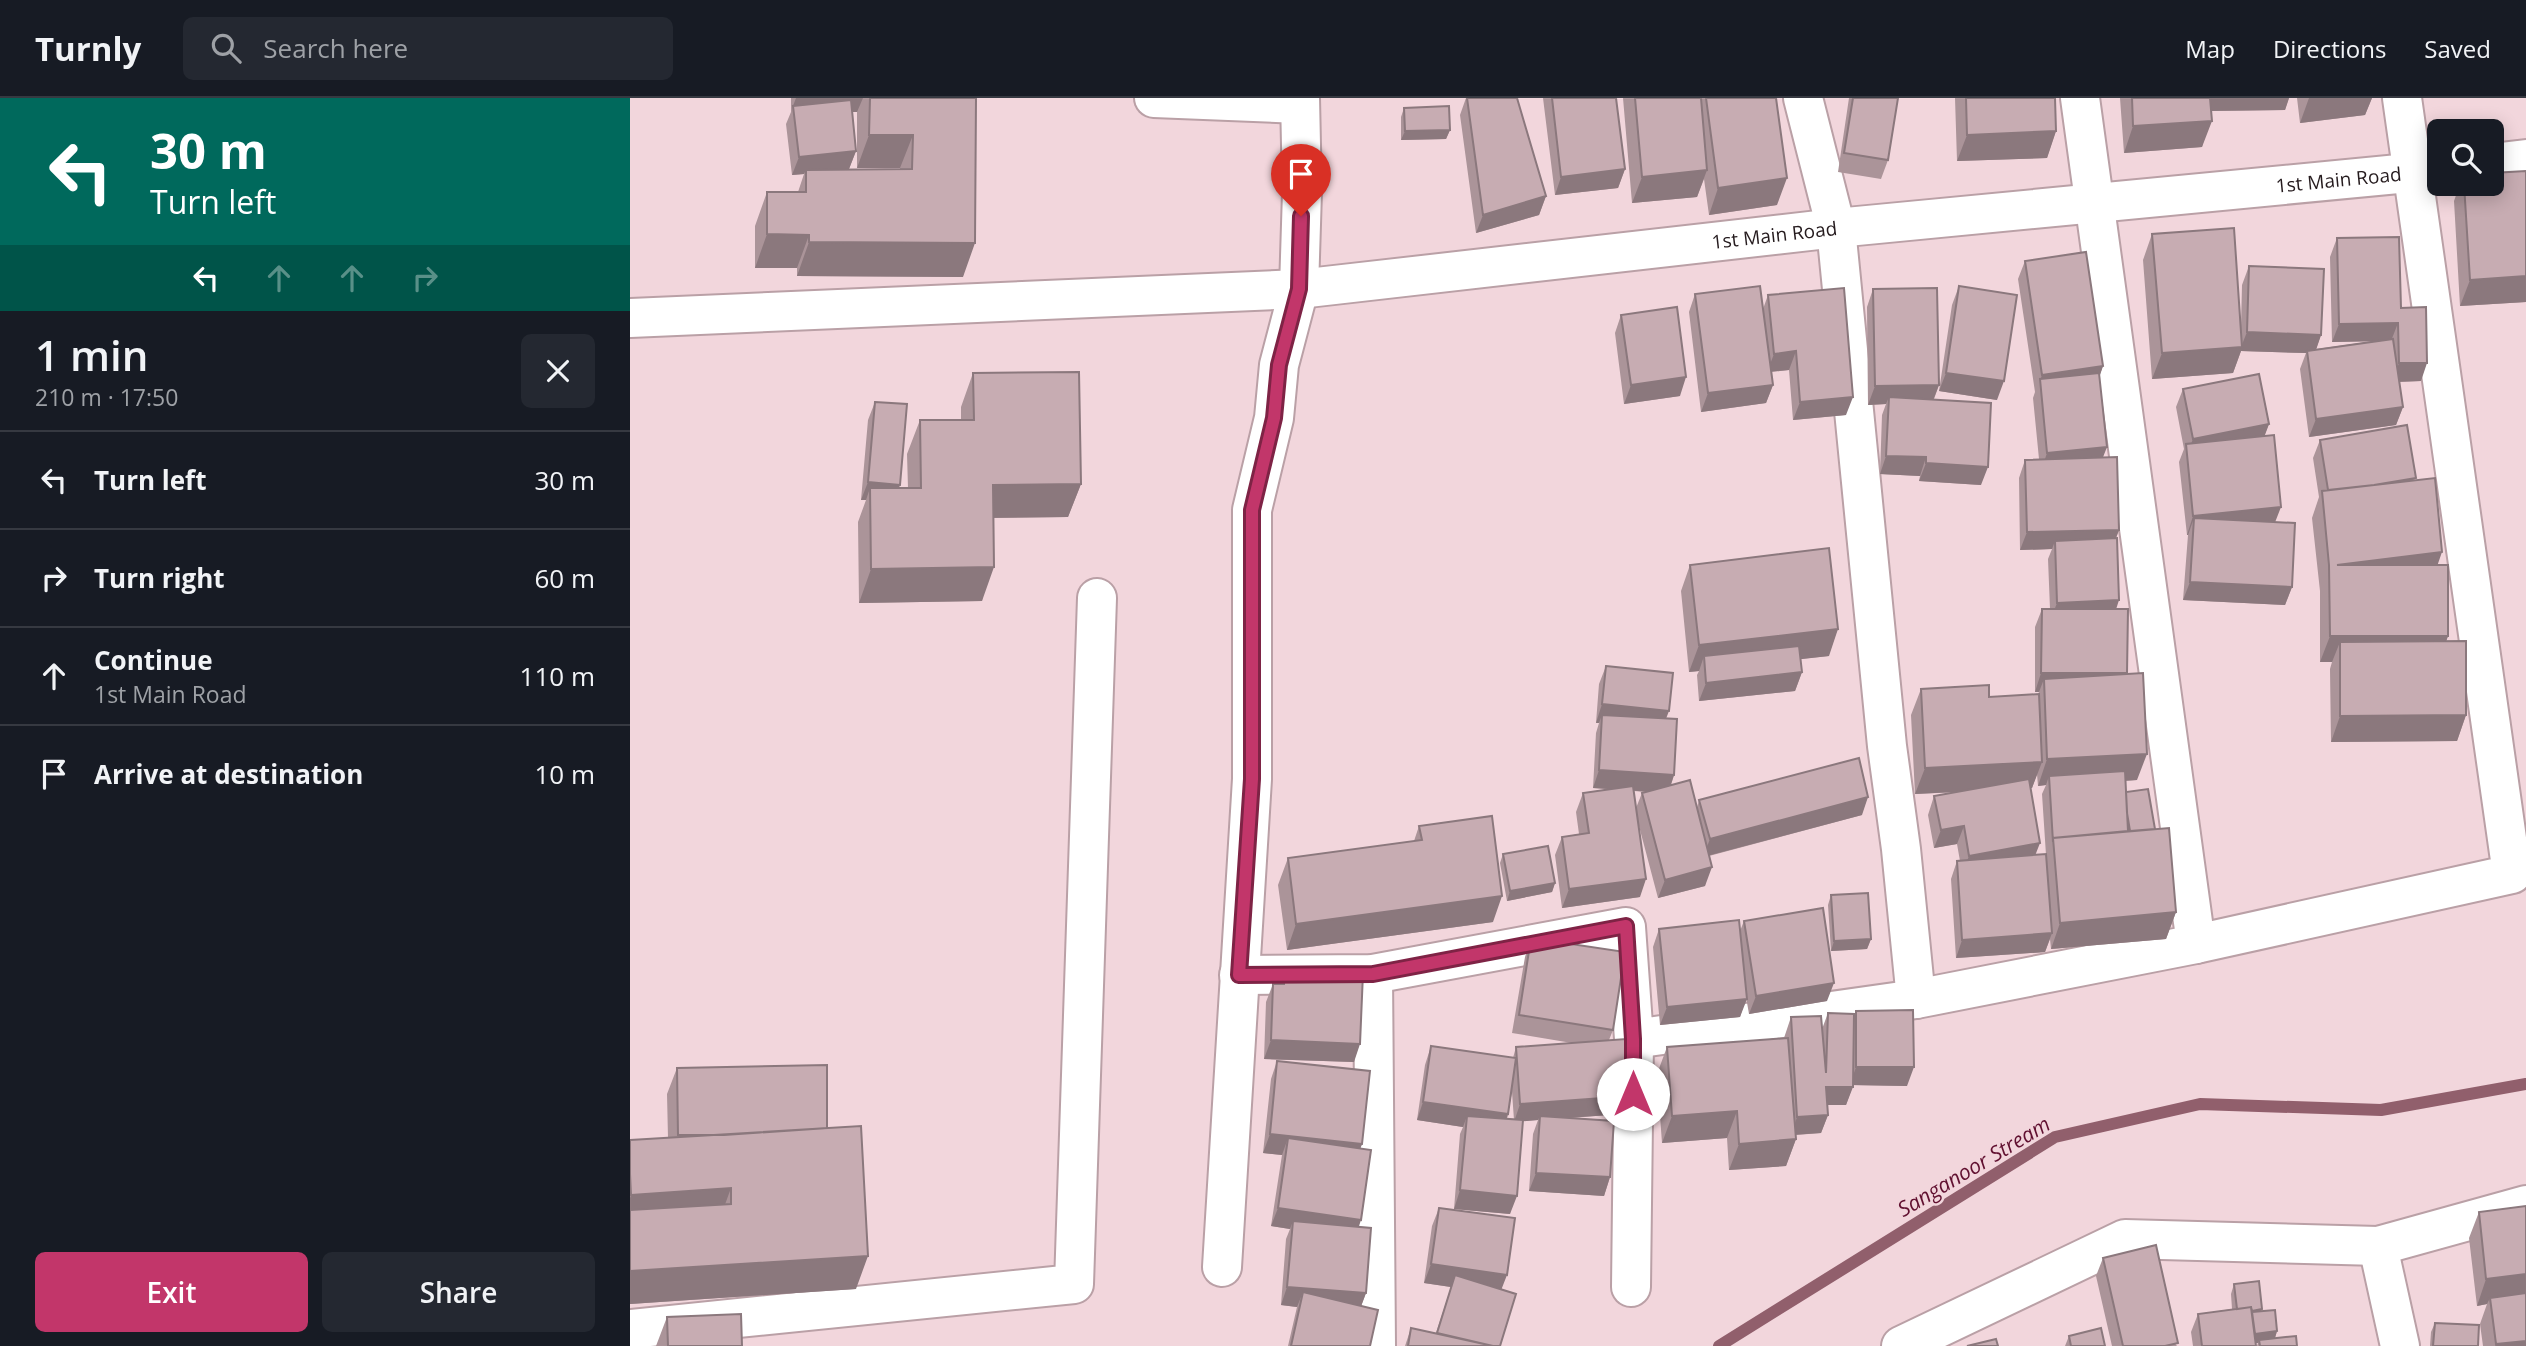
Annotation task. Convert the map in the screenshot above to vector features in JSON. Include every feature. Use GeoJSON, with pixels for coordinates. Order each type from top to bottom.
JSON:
{"type":"FeatureCollection","features":[{"type":"Feature","properties":{"kind":"street"},"geometry":{"type":"LineString","coordinates":[[1154,98],[1300,101],[1302,192],[1299,289],[1279,365],[1274,418],[1252,510],[1252,779],[1222,1267]]}},
{"type":"Feature","properties":{"kind":"street"},"geometry":{"type":"LineString","coordinates":[[1803,98],[1836,228],[1887,746],[1901,849],[1916,999]]}},
{"type":"Feature","properties":{"kind":"street"},"geometry":{"type":"LineString","coordinates":[[2080,98],[2196,944]]}},
{"type":"Feature","properties":{"kind":"street"},"geometry":{"type":"LineString","coordinates":[[1633,1039],[1916,999],[2196,944],[2519,872],[2426,172],[2402,98]]}},
{"type":"Feature","properties":{"kind":"street"},"geometry":{"type":"LineString","coordinates":[[2504,162],[2526,159]]}},
{"type":"Feature","properties":{"kind":"street","name":"1st Main Road"},"geometry":{"type":"LineString","coordinates":[[630,318],[1299,289],[1836,228],[2426,172]]}},
{"type":"Feature","properties":{"kind":"street"},"geometry":{"type":"LineString","coordinates":[[630,1329],[1074,1284],[1097,598]]}},
{"type":"Feature","properties":{"kind":"street"},"geometry":{"type":"LineString","coordinates":[[1239,975],[1373,974],[1626,926],[1633,1039],[1632,1287]]}},
{"type":"Feature","properties":{"kind":"street"},"geometry":{"type":"LineString","coordinates":[[1373,974],[1376,1346]]}},
{"type":"Feature","properties":{"kind":"street"},"geometry":{"type":"LineString","coordinates":[[1901,1346],[2125,1239],[2378,1246],[2526,1205]]}},
{"type":"Feature","properties":{"kind":"street"},"geometry":{"type":"LineString","coordinates":[[2378,1246],[2400,1346]]}},
{"type":"Feature","properties":{"kind":"building"},"geometry":{"type":"Polygon","coordinates":[[[870,98],[976,98],[975,243],[809,242],[809,235],[767,234],[767,192],[806,192],[806,170],[912,169],[913,135],[869,135],[870,98]]]}},
{"type":"Feature","properties":{"kind":"building"},"geometry":{"type":"Polygon","coordinates":[[[1467,98],[1517,98],[1546,196],[1483,215],[1467,98]]]}},
{"type":"Feature","properties":{"kind":"building"},"geometry":{"type":"Polygon","coordinates":[[[1552,98],[1616,98],[1625,169],[1561,177],[1552,98]]]}},
{"type":"Feature","properties":{"kind":"building"},"geometry":{"type":"Polygon","coordinates":[[[1635,98],[1701,98],[1707,170],[1642,177],[1635,98]]]}},
{"type":"Feature","properties":{"kind":"building"},"geometry":{"type":"Polygon","coordinates":[[[1706,98],[1776,98],[1787,178],[1718,188],[1706,98]]]}},
{"type":"Feature","properties":{"kind":"building"},"geometry":{"type":"Polygon","coordinates":[[[1853,98],[1898,98],[1888,160],[1844,153],[1853,98]]]}},
{"type":"Feature","properties":{"kind":"building"},"geometry":{"type":"Polygon","coordinates":[[[1966,98],[2055,98],[2056,131],[1967,135],[1966,98]]]}},
{"type":"Feature","properties":{"kind":"building"},"geometry":{"type":"Polygon","coordinates":[[[2132,98],[2210,98],[2212,121],[2133,126],[2132,98]]]}},
{"type":"Feature","properties":{"kind":"building"},"geometry":{"type":"Polygon","coordinates":[[[851,100],[856,151],[799,157],[793,106],[851,100]]]}},
{"type":"Feature","properties":{"kind":"building"},"geometry":{"type":"Polygon","coordinates":[[[1449,106],[1450,130],[1405,131],[1404,108],[1449,106]]]}},
{"type":"Feature","properties":{"kind":"building"},"geometry":{"type":"Polygon","coordinates":[[[2526,171],[2526,276],[2470,280],[2465,196],[2504,196],[2504,172],[2526,171]]]}},
{"type":"Feature","properties":{"kind":"building"},"geometry":{"type":"Polygon","coordinates":[[[2234,228],[2242,347],[2162,353],[2152,234],[2234,228]]]}},
{"type":"Feature","properties":{"kind":"building"},"geometry":{"type":"Polygon","coordinates":[[[2399,237],[2401,308],[2426,307],[2427,363],[2399,363],[2398,323],[2339,324],[2337,238],[2399,237]]]}},
{"type":"Feature","properties":{"kind":"building"},"geometry":{"type":"Polygon","coordinates":[[[2086,252],[2103,366],[2042,375],[2025,261],[2086,252]]]}},
{"type":"Feature","properties":{"kind":"building"},"geometry":{"type":"Polygon","coordinates":[[[2249,266],[2324,269],[2321,335],[2247,332],[2249,266]]]}},
{"type":"Feature","properties":{"kind":"building"},"geometry":{"type":"Polygon","coordinates":[[[1760,286],[1773,385],[1708,393],[1695,294],[1760,286]]]}},
{"type":"Feature","properties":{"kind":"building"},"geometry":{"type":"Polygon","coordinates":[[[1959,286],[2017,295],[2004,381],[1946,373],[1959,286]]]}},
{"type":"Feature","properties":{"kind":"building"},"geometry":{"type":"Polygon","coordinates":[[[1844,288],[1853,397],[1800,402],[1796,351],[1774,354],[1768,295],[1844,288]]]}},
{"type":"Feature","properties":{"kind":"building"},"geometry":{"type":"Polygon","coordinates":[[[1937,288],[1939,385],[1875,386],[1873,289],[1937,288]]]}},
{"type":"Feature","properties":{"kind":"building"},"geometry":{"type":"Polygon","coordinates":[[[1677,307],[1686,377],[1631,385],[1621,315],[1677,307]]]}},
{"type":"Feature","properties":{"kind":"building"},"geometry":{"type":"Polygon","coordinates":[[[2393,339],[2403,407],[2316,419],[2307,351],[2393,339]]]}},
{"type":"Feature","properties":{"kind":"building"},"geometry":{"type":"Polygon","coordinates":[[[1079,372],[1081,484],[993,485],[994,567],[871,569],[870,488],[921,488],[920,420],[974,420],[973,373],[1079,372]]]}},
{"type":"Feature","properties":{"kind":"building"},"geometry":{"type":"Polygon","coordinates":[[[2099,373],[2107,447],[2047,453],[2040,379],[2099,373]]]}},
{"type":"Feature","properties":{"kind":"building"},"geometry":{"type":"Polygon","coordinates":[[[2259,374],[2269,424],[2193,439],[2183,389],[2259,374]]]}},
{"type":"Feature","properties":{"kind":"building"},"geometry":{"type":"Polygon","coordinates":[[[1889,397],[1991,403],[1988,467],[1926,463],[1926,457],[1886,456],[1889,397]]]}},
{"type":"Feature","properties":{"kind":"building"},"geometry":{"type":"Polygon","coordinates":[[[875,402],[907,404],[900,485],[868,482],[875,402]]]}},
{"type":"Feature","properties":{"kind":"building"},"geometry":{"type":"Polygon","coordinates":[[[2407,425],[2416,478],[2328,490],[2320,440],[2407,425]]]}},
{"type":"Feature","properties":{"kind":"building"},"geometry":{"type":"Polygon","coordinates":[[[2274,435],[2281,507],[2193,516],[2186,444],[2274,435]]]}},
{"type":"Feature","properties":{"kind":"building"},"geometry":{"type":"Polygon","coordinates":[[[2117,457],[2119,530],[2027,532],[2025,460],[2117,457]]]}},
{"type":"Feature","properties":{"kind":"building"},"geometry":{"type":"Polygon","coordinates":[[[2435,478],[2442,552],[2337,565],[2448,565],[2448,636],[2330,636],[2329,565],[2322,491],[2435,478]]]}},
{"type":"Feature","properties":{"kind":"building"},"geometry":{"type":"Polygon","coordinates":[[[2194,518],[2295,523],[2292,587],[2190,582],[2194,518]]]}},
{"type":"Feature","properties":{"kind":"building"},"geometry":{"type":"Polygon","coordinates":[[[2117,538],[2119,600],[2057,603],[2055,541],[2117,538]]]}},
{"type":"Feature","properties":{"kind":"building"},"geometry":{"type":"Polygon","coordinates":[[[1829,548],[1838,629],[1699,645],[1690,565],[1829,548]]]}},
{"type":"Feature","properties":{"kind":"building"},"geometry":{"type":"Polygon","coordinates":[[[2042,609],[2128,609],[2127,673],[2041,673],[2042,609]]]}},
{"type":"Feature","properties":{"kind":"building"},"geometry":{"type":"Polygon","coordinates":[[[2466,641],[2466,715],[2340,716],[2340,642],[2466,641]]]}},
{"type":"Feature","properties":{"kind":"building"},"geometry":{"type":"Polygon","coordinates":[[[1799,646],[1802,672],[1706,683],[1704,656],[1799,646]]]}},
{"type":"Feature","properties":{"kind":"building"},"geometry":{"type":"Polygon","coordinates":[[[1606,666],[1673,673],[1669,711],[1602,704],[1606,666]]]}},
{"type":"Feature","properties":{"kind":"building"},"geometry":{"type":"Polygon","coordinates":[[[2143,673],[2147,754],[2047,759],[2044,679],[2143,673]]]}},
{"type":"Feature","properties":{"kind":"building"},"geometry":{"type":"Polygon","coordinates":[[[1989,685],[1989,697],[2039,694],[2042,762],[1925,768],[1921,689],[1989,685]]]}},
{"type":"Feature","properties":{"kind":"building"},"geometry":{"type":"Polygon","coordinates":[[[1602,715],[1677,719],[1674,775],[1599,770],[1602,715]]]}},
{"type":"Feature","properties":{"kind":"building"},"geometry":{"type":"Polygon","coordinates":[[[1859,758],[1868,797],[1710,839],[1699,800],[1859,758]]]}},
{"type":"Feature","properties":{"kind":"building"},"geometry":{"type":"Polygon","coordinates":[[[2125,771],[2128,831],[2053,838],[2053,842],[2049,776],[2125,771]]]}},
{"type":"Feature","properties":{"kind":"building"},"geometry":{"type":"Polygon","coordinates":[[[2029,779],[2040,843],[1969,856],[1964,826],[1941,830],[1934,796],[2029,779]]]}},
{"type":"Feature","properties":{"kind":"building"},"geometry":{"type":"Polygon","coordinates":[[[1690,780],[1712,867],[1665,880],[1642,793],[1690,780]]]}},
{"type":"Feature","properties":{"kind":"building"},"geometry":{"type":"Polygon","coordinates":[[[1633,786],[1646,879],[1569,889],[1562,837],[1589,833],[1583,793],[1633,786]]]}},
{"type":"Feature","properties":{"kind":"building"},"geometry":{"type":"Polygon","coordinates":[[[2148,789],[2155,829],[2130,831],[2126,792],[2148,789]]]}},
{"type":"Feature","properties":{"kind":"building"},"geometry":{"type":"Polygon","coordinates":[[[1492,816],[1502,896],[1296,924],[1288,858],[1422,840],[1419,826],[1492,816]]]}},
{"type":"Feature","properties":{"kind":"building"},"geometry":{"type":"Polygon","coordinates":[[[2169,828],[2176,912],[2060,923],[2053,838],[2169,828]]]}},
{"type":"Feature","properties":{"kind":"building"},"geometry":{"type":"Polygon","coordinates":[[[1548,846],[1555,883],[1510,891],[1503,854],[1548,846]]]}},
{"type":"Feature","properties":{"kind":"building"},"geometry":{"type":"Polygon","coordinates":[[[2046,854],[2052,933],[1962,940],[1957,861],[2046,854]]]}},
{"type":"Feature","properties":{"kind":"building"},"geometry":{"type":"Polygon","coordinates":[[[1868,893],[1871,939],[1834,941],[1831,895],[1868,893]]]}},
{"type":"Feature","properties":{"kind":"building"},"geometry":{"type":"Polygon","coordinates":[[[1823,908],[1834,983],[1756,996],[1744,921],[1823,908]]]}},
{"type":"Feature","properties":{"kind":"building"},"geometry":{"type":"Polygon","coordinates":[[[1739,920],[1747,999],[1667,1007],[1659,929],[1739,920]]]}},
{"type":"Feature","properties":{"kind":"building"},"geometry":{"type":"Polygon","coordinates":[[[1531,938],[1625,952],[1613,1030],[1519,1015],[1531,938]]]}},
{"type":"Feature","properties":{"kind":"building"},"geometry":{"type":"Polygon","coordinates":[[[1284,970],[1363,973],[1360,1044],[1271,1040],[1273,984],[1284,984],[1284,970]]]}},
{"type":"Feature","properties":{"kind":"building"},"geometry":{"type":"Polygon","coordinates":[[[1913,1010],[1914,1067],[1856,1067],[1856,1011],[1913,1010]]]}},
{"type":"Feature","properties":{"kind":"building"},"geometry":{"type":"Polygon","coordinates":[[[1828,1013],[1854,1014],[1853,1087],[1826,1087],[1828,1115],[1797,1117],[1791,1017],[1821,1016],[1826,1073],[1828,1013]]]}},
{"type":"Feature","properties":{"kind":"building"},"geometry":{"type":"Polygon","coordinates":[[[1788,1038],[1796,1139],[1739,1144],[1737,1111],[1672,1116],[1667,1047],[1788,1038]]]}},
{"type":"Feature","properties":{"kind":"building"},"geometry":{"type":"Polygon","coordinates":[[[1626,1039],[1630,1096],[1520,1104],[1516,1047],[1626,1039]]]}},
{"type":"Feature","properties":{"kind":"building"},"geometry":{"type":"Polygon","coordinates":[[[1431,1046],[1516,1058],[1508,1114],[1423,1102],[1431,1046]]]}},
{"type":"Feature","properties":{"kind":"building"},"geometry":{"type":"Polygon","coordinates":[[[1277,1061],[1370,1071],[1362,1144],[1270,1134],[1277,1061]]]}},
{"type":"Feature","properties":{"kind":"building"},"geometry":{"type":"Polygon","coordinates":[[[827,1065],[827,1128],[724,1135],[678,1135],[677,1068],[827,1065]]]}},
{"type":"Feature","properties":{"kind":"building"},"geometry":{"type":"Polygon","coordinates":[[[1467,1116],[1523,1120],[1517,1196],[1460,1190],[1467,1116]]]}},
{"type":"Feature","properties":{"kind":"building"},"geometry":{"type":"Polygon","coordinates":[[[1540,1116],[1614,1121],[1610,1177],[1536,1173],[1540,1116]]]}},
{"type":"Feature","properties":{"kind":"building"},"geometry":{"type":"Polygon","coordinates":[[[861,1126],[868,1256],[630,1271],[630,1210],[731,1204],[731,1188],[631,1195],[630,1140],[861,1126]]]}},
{"type":"Feature","properties":{"kind":"building"},"geometry":{"type":"Polygon","coordinates":[[[1288,1138],[1371,1150],[1361,1220],[1278,1208],[1288,1138]]]}},
{"type":"Feature","properties":{"kind":"building"},"geometry":{"type":"Polygon","coordinates":[[[2526,1206],[2526,1274],[2486,1279],[2479,1212],[2526,1206]]]}},
{"type":"Feature","properties":{"kind":"building"},"geometry":{"type":"Polygon","coordinates":[[[1439,1208],[1515,1218],[1507,1275],[1431,1264],[1439,1208]]]}},
{"type":"Feature","properties":{"kind":"building"},"geometry":{"type":"Polygon","coordinates":[[[1293,1221],[1371,1228],[1366,1293],[1287,1287],[1293,1221]]]}},
{"type":"Feature","properties":{"kind":"building"},"geometry":{"type":"Polygon","coordinates":[[[2156,1245],[2178,1343],[2165,1346],[2123,1346],[2103,1258],[2156,1245]]]}},
{"type":"Feature","properties":{"kind":"building"},"geometry":{"type":"Polygon","coordinates":[[[1455,1275],[1516,1294],[1500,1346],[1437,1333],[1455,1275]]]}},
{"type":"Feature","properties":{"kind":"building"},"geometry":{"type":"Polygon","coordinates":[[[2259,1281],[2262,1309],[2237,1309],[2234,1284],[2259,1281]]]}},
{"type":"Feature","properties":{"kind":"building"},"geometry":{"type":"Polygon","coordinates":[[[1303,1292],[1378,1310],[1370,1346],[1291,1346],[1303,1292]]]}},
{"type":"Feature","properties":{"kind":"building"},"geometry":{"type":"Polygon","coordinates":[[[2526,1293],[2526,1341],[2496,1344],[2490,1298],[2526,1293]]]}},
{"type":"Feature","properties":{"kind":"building"},"geometry":{"type":"Polygon","coordinates":[[[2251,1307],[2256,1346],[2202,1346],[2198,1314],[2251,1307]]]}},
{"type":"Feature","properties":{"kind":"building"},"geometry":{"type":"Polygon","coordinates":[[[2275,1310],[2277,1331],[2255,1334],[2252,1312],[2275,1310]]]}},
{"type":"Feature","properties":{"kind":"building"},"geometry":{"type":"Polygon","coordinates":[[[741,1314],[742,1346],[668,1346],[667,1317],[741,1314]]]}},
{"type":"Feature","properties":{"kind":"building"},"geometry":{"type":"Polygon","coordinates":[[[2435,1323],[2479,1325],[2478,1346],[2433,1346],[2435,1323]]]}},
{"type":"Feature","properties":{"kind":"building"},"geometry":{"type":"Polygon","coordinates":[[[1411,1328],[1493,1346],[1408,1346],[1411,1328]]]}},
{"type":"Feature","properties":{"kind":"building"},"geometry":{"type":"Polygon","coordinates":[[[2101,1328],[2105,1346],[2071,1346],[2069,1336],[2101,1328]]]}},
{"type":"Feature","properties":{"kind":"building"},"geometry":{"type":"Polygon","coordinates":[[[2296,1336],[2297,1346],[2260,1346],[2259,1340],[2296,1336]]]}},
{"type":"Feature","properties":{"kind":"building"},"geometry":{"type":"Polygon","coordinates":[[[1996,1339],[1998,1346],[1967,1346],[1996,1339]]]}},
{"type":"Feature","properties":{"kind":"waterway","name":"Sanganoor Stream"},"geometry":{"type":"LineString","coordinates":[[1719,1346],[2055,1137],[2200,1104],[2381,1110],[2526,1084]]}},
{"type":"Feature","properties":{"kind":"route"},"geometry":{"type":"LineString","coordinates":[[1301,216],[1299,289],[1279,365],[1274,418],[1252,510],[1252,779],[1239,975],[1373,974],[1626,926],[1633,1039],[1633,1094]]}}]}
